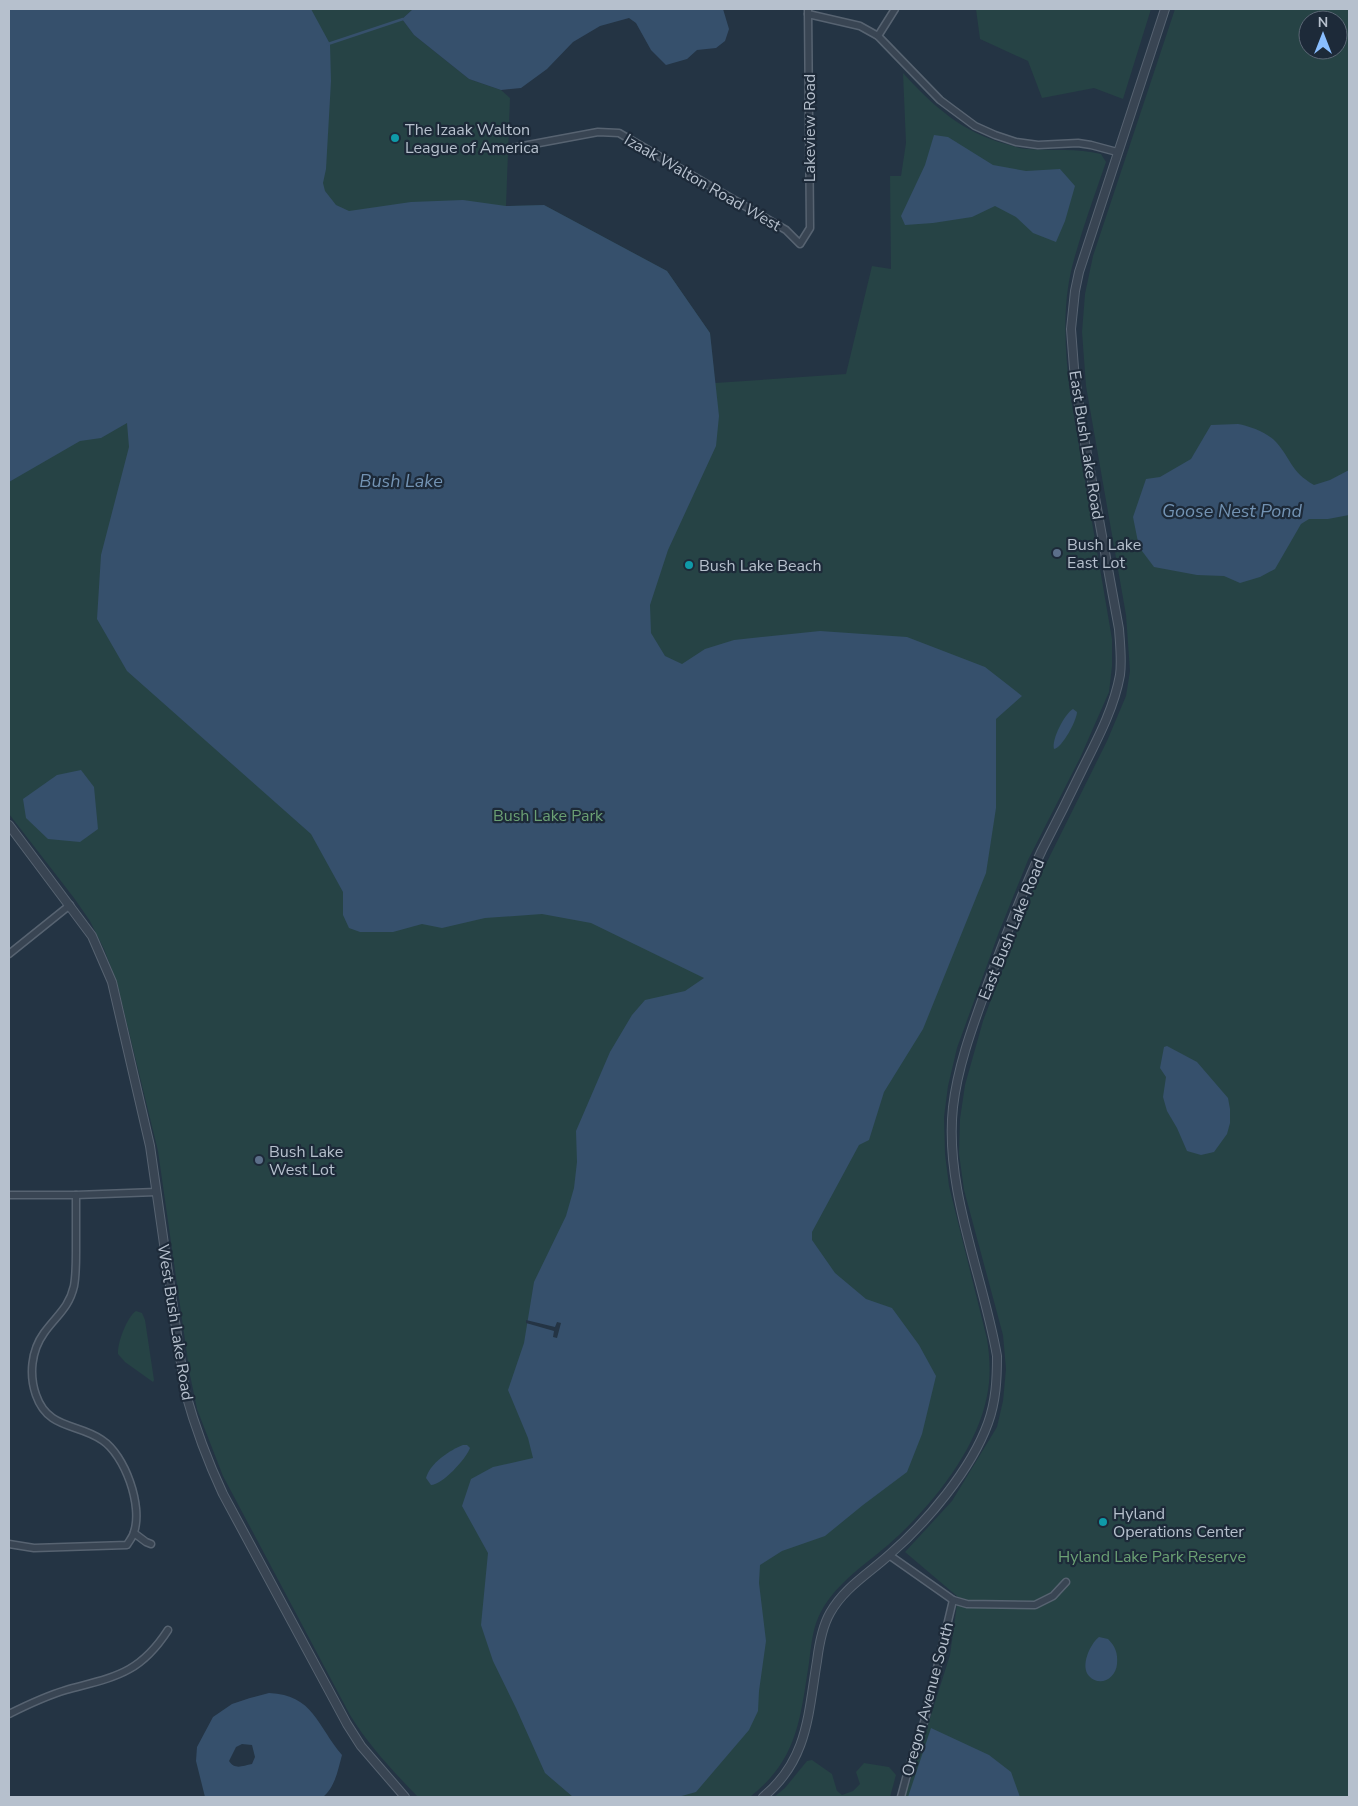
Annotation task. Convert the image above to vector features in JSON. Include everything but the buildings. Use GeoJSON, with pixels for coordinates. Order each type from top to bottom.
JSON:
{"type":"FeatureCollection","features":[{"type":"Feature","properties":{"kind":"street"},"geometry":{"type":"LineString","coordinates":[[878,36],[895,9]]}},
{"type":"Feature","properties":{"kind":"street","name":"East Bush Lake Road"},"geometry":{"type":"LineString","coordinates":[[763,1797],[783,1778],[794,1762],[800,1746],[805,1730],[819,1650],[829,1614],[846,1591],[889,1555],[920,1525],[958,1477],[980,1442],[994,1400],[998,1356],[958,1194],[953,1163],[951,1133],[957,1081],[978,1011],[1008,928],[1027,882],[1102,731],[1113,703],[1120,674],[1119,629],[1081,420],[1071,329],[1079,272],[1165,9]]}},
{"type":"Feature","properties":{"kind":"street"},"geometry":{"type":"LineString","coordinates":[[808,11],[860,26],[878,36],[940,100],[975,126],[995,135],[1020,142],[1038,145],[1078,143],[1117,152]]}},
{"type":"Feature","properties":{"kind":"street","name":"Lakeview Road"},"geometry":{"type":"LineString","coordinates":[[800,244],[810,228],[808,11]]}},
{"type":"Feature","properties":{"kind":"street","name":"Izaak Walton Road West"},"geometry":{"type":"LineString","coordinates":[[512,148],[598,132],[619,133],[786,230],[800,244]]}},
{"type":"Feature","properties":{"kind":"street","name":"West Bush Lake Road"},"geometry":{"type":"LineString","coordinates":[[9,825],[92,936],[112,982],[147,1130],[185,1391],[207,1461],[222,1494],[347,1724],[361,1746],[405,1797]]}},
{"type":"Feature","properties":{"kind":"street"},"geometry":{"type":"LineString","coordinates":[[9,954],[70,905]]}},
{"type":"Feature","properties":{"kind":"street"},"geometry":{"type":"LineString","coordinates":[[9,1195],[156,1192]]}},
{"type":"Feature","properties":{"kind":"street"},"geometry":{"type":"LineString","coordinates":[[9,1544],[34,1548],[127,1545],[134,1532],[136,1513],[134,1495],[113,1449],[103,1440],[90,1433],[66,1426],[48,1413],[40,1404],[32,1378],[32,1363],[36,1348],[43,1334],[63,1312],[74,1286],[76,1195]]}},
{"type":"Feature","properties":{"kind":"street"},"geometry":{"type":"LineString","coordinates":[[134,1532],[151,1544]]}},
{"type":"Feature","properties":{"kind":"street"},"geometry":{"type":"LineString","coordinates":[[889,1555],[953,1600],[968,1604],[1035,1605],[1052,1596],[1066,1582]]}},
{"type":"Feature","properties":{"kind":"street","name":"Oregon Avenue South"},"geometry":{"type":"LineString","coordinates":[[901,1797],[909,1767],[926,1719],[953,1600]]}},
{"type":"Feature","properties":{"kind":"street"},"geometry":{"type":"LineString","coordinates":[[9,1714],[64,1690],[106,1680],[125,1672],[156,1649],[168,1630]]}},
{"type":"Feature","properties":{"kind":"green space","name":"Bush Lake Park"},"geometry":{"type":"Polygon","coordinates":[[[9,9],[413,9],[402,19],[414,35],[469,79],[501,90],[510,98],[506,206],[544,205],[667,271],[710,333],[715,383],[846,374],[872,266],[891,269],[890,176],[901,176],[906,143],[903,73],[937,107],[976,133],[1023,148],[1074,150],[1101,154],[1106,162],[1072,267],[1067,298],[1065,330],[1070,393],[1112,639],[1112,666],[1109,692],[1080,758],[1028,860],[999,932],[957,1048],[948,1086],[944,1117],[945,1154],[949,1186],[987,1339],[990,1368],[987,1396],[973,1438],[949,1478],[920,1514],[888,1545],[839,1587],[824,1607],[813,1634],[803,1702],[794,1737],[778,1768],[766,1783],[750,1797],[418,1797],[373,1748],[350,1715],[223,1476],[197,1409],[190,1375],[158,1151],[117,983],[104,949],[90,921],[9,814],[9,9]]]}},
{"type":"Feature","properties":{"kind":"green space"},"geometry":{"type":"Polygon","coordinates":[[[976,9],[1151,9],[1123,99],[1094,88],[1042,98],[1028,61],[980,39],[976,9]]]}},
{"type":"Feature","properties":{"kind":"green space","name":"Hyland Lake Park Reserve"},"geometry":{"type":"Polygon","coordinates":[[[1175,9],[1349,9],[1349,1797],[905,1797],[950,1655],[958,1597],[905,1552],[952,1501],[997,1427],[1003,1401],[1006,1369],[1003,1335],[964,1190],[959,1154],[960,1119],[965,1085],[983,1021],[1032,892],[1107,741],[1126,696],[1130,671],[1126,615],[1086,386],[1082,332],[1085,294],[1093,256],[1175,9]]]}},
{"type":"Feature","properties":{"kind":"green space"},"geometry":{"type":"Polygon","coordinates":[[[136,1311],[142,1313],[145,1320],[153,1382],[125,1362],[118,1354],[123,1331],[129,1319],[136,1311]]]}},
{"type":"Feature","properties":{"kind":"green space"},"geometry":{"type":"Polygon","coordinates":[[[812,1760],[832,1774],[837,1791],[842,1795],[853,1791],[860,1784],[856,1772],[864,1763],[889,1767],[896,1775],[890,1797],[774,1797],[785,1788],[807,1761],[812,1760]]]}},
{"type":"Feature","properties":{"kind":"water","name":"Bush Lake"},"geometry":{"type":"Polygon","coordinates":[[[9,9],[311,9],[330,44],[331,81],[326,169],[323,183],[325,191],[336,205],[349,211],[411,202],[463,200],[506,206],[544,205],[667,271],[710,333],[719,416],[716,446],[668,550],[650,605],[651,633],[665,656],[682,664],[705,649],[734,640],[820,631],[907,637],[985,667],[1022,696],[996,719],[996,808],[986,873],[923,1029],[884,1092],[869,1140],[859,1145],[812,1232],[812,1240],[835,1273],[866,1299],[892,1308],[919,1345],[936,1376],[922,1434],[907,1472],[825,1536],[782,1551],[760,1565],[759,1583],[766,1641],[758,1711],[749,1730],[696,1792],[678,1797],[573,1797],[545,1773],[493,1661],[481,1625],[488,1553],[462,1506],[471,1479],[493,1467],[533,1458],[528,1438],[508,1390],[524,1343],[534,1282],[566,1216],[574,1188],[577,1162],[576,1131],[610,1052],[632,1015],[645,1000],[685,991],[704,978],[591,923],[542,914],[485,918],[442,928],[422,924],[393,932],[360,932],[349,928],[343,915],[343,892],[311,834],[127,671],[97,619],[101,555],[129,447],[127,423],[101,438],[80,441],[9,482],[9,9]]]}},
{"type":"Feature","properties":{"kind":"water"},"geometry":{"type":"Polygon","coordinates":[[[413,9],[723,9],[729,29],[725,41],[716,48],[697,50],[687,59],[666,65],[651,50],[636,23],[629,18],[600,26],[573,42],[547,69],[521,88],[501,90],[469,79],[414,35],[402,19],[413,9]]]}},
{"type":"Feature","properties":{"kind":"water"},"geometry":{"type":"Polygon","coordinates":[[[934,135],[948,137],[993,165],[1026,171],[1060,169],[1075,186],[1065,221],[1056,242],[1033,233],[1016,217],[995,206],[972,217],[905,225],[901,216],[925,165],[934,135]]]}},
{"type":"Feature","properties":{"kind":"water","name":"Goose Nest Pond"},"geometry":{"type":"Polygon","coordinates":[[[1238,424],[1258,430],[1273,439],[1300,475],[1314,485],[1330,480],[1349,470],[1349,515],[1328,519],[1309,519],[1301,524],[1275,569],[1260,577],[1240,583],[1224,576],[1197,575],[1154,567],[1139,547],[1133,517],[1146,479],[1160,477],[1191,459],[1211,425],[1238,424]]]}},
{"type":"Feature","properties":{"kind":"water"},"geometry":{"type":"Polygon","coordinates":[[[1073,709],[1077,712],[1072,727],[1061,744],[1054,749],[1059,727],[1073,709]]]}},
{"type":"Feature","properties":{"kind":"water"},"geometry":{"type":"Polygon","coordinates":[[[81,770],[94,787],[98,829],[80,842],[48,839],[26,818],[23,799],[57,775],[81,770]]]}},
{"type":"Feature","properties":{"kind":"water"},"geometry":{"type":"Polygon","coordinates":[[[1167,1046],[1197,1062],[1228,1098],[1230,1123],[1227,1134],[1214,1152],[1201,1155],[1187,1151],[1167,1111],[1163,1097],[1166,1077],[1160,1068],[1164,1047],[1167,1046]]]}},
{"type":"Feature","properties":{"kind":"water"},"geometry":{"type":"Polygon","coordinates":[[[467,1445],[470,1448],[464,1458],[441,1481],[431,1485],[426,1478],[436,1462],[452,1450],[467,1445]]]}},
{"type":"Feature","properties":{"kind":"water"},"geometry":{"type":"Polygon","coordinates":[[[1099,1637],[1108,1639],[1114,1647],[1117,1656],[1114,1673],[1107,1680],[1102,1681],[1093,1680],[1086,1672],[1087,1655],[1099,1637]]]}},
{"type":"Feature","properties":{"kind":"water"},"geometry":{"type":"Polygon","coordinates":[[[269,1693],[296,1699],[320,1723],[342,1755],[333,1783],[323,1797],[205,1797],[196,1761],[197,1747],[213,1717],[232,1704],[269,1693]],[[242,1744],[236,1747],[229,1761],[231,1764],[242,1766],[252,1764],[255,1757],[252,1745],[242,1744]]]}},
{"type":"Feature","properties":{"kind":"water"},"geometry":{"type":"Polygon","coordinates":[[[931,1728],[989,1755],[1011,1772],[1020,1797],[908,1797],[931,1728]]]}},
{"type":"Feature","properties":{"kind":"pier"},"geometry":{"type":"Polygon","coordinates":[[[526,1320],[555,1327],[557,1322],[561,1323],[557,1338],[553,1337],[554,1331],[526,1323],[526,1320]]]}},
{"type":"Feature","properties":{"kind":"waterway"},"geometry":{"type":"LineString","coordinates":[[328,44],[403,19]]}},
{"type":"Feature","properties":{"kind":"place","name":"The Izaak Walton League of America"},"geometry":{"type":"Point","coordinates":[395,138]}},
{"type":"Feature","properties":{"kind":"place","name":"Bush Lake East Lot"},"geometry":{"type":"Point","coordinates":[1057,553]}},
{"type":"Feature","properties":{"kind":"place","name":"Bush Lake Beach"},"geometry":{"type":"Point","coordinates":[689,565]}},
{"type":"Feature","properties":{"kind":"place","name":"Bush Lake West Lot"},"geometry":{"type":"Point","coordinates":[259,1160]}},
{"type":"Feature","properties":{"kind":"place","name":"Hyland Operations Center"},"geometry":{"type":"Point","coordinates":[1103,1522]}}]}
